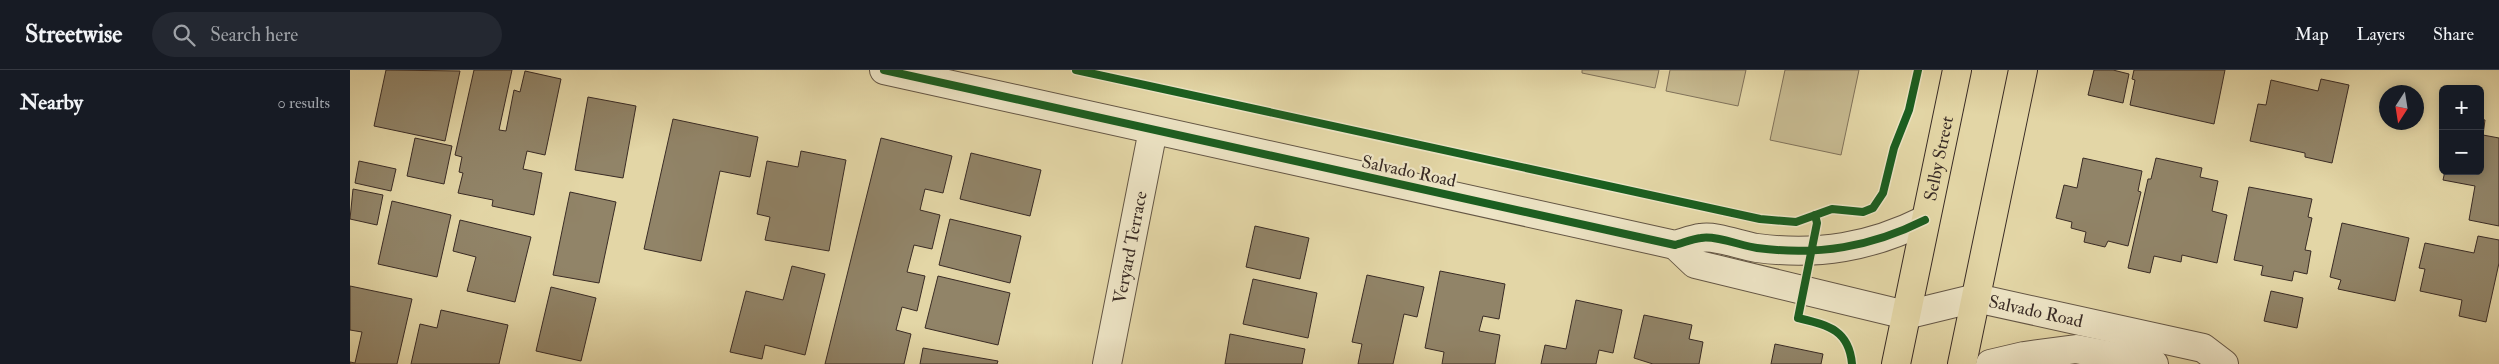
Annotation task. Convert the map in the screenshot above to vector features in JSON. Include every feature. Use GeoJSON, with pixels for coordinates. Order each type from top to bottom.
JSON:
{"type":"FeatureCollection","features":[{"type":"Feature","properties":{"kind":"main road","name":"Selby Street"},"geometry":{"type":"LineString","coordinates":[[1896,364],[1957,70]]}},
{"type":"Feature","properties":{"kind":"main road"},"geometry":{"type":"LineString","coordinates":[[1962,364],[2023,70]]}},
{"type":"Feature","properties":{"kind":"street","name":"Salvado Road"},"geometry":{"type":"LineString","coordinates":[[884,70],[1675,245],[1703,237],[1756,248],[1817,251],[1857,246],[1876,241],[1895,235],[1925,220]]}},
{"type":"Feature","properties":{"kind":"street","name":"Veryard Terrace"},"geometry":{"type":"LineString","coordinates":[[1106,364],[1153,130]]}},
{"type":"Feature","properties":{"kind":"street","name":"Salvado Road"},"geometry":{"type":"LineString","coordinates":[[1675,245],[1695,264],[1906,315],[1976,298],[2203,348],[2224,364]]}},
{"type":"Feature","properties":{"kind":"street","name":"Salvado Road"},"geometry":{"type":"LineString","coordinates":[[1990,364],[2024,356],[2076,349],[2154,364]]}},
{"type":"Feature","properties":{"kind":"shaded area"},"geometry":{"type":"Polygon","coordinates":[[[1582,70],[1659,70],[1655,88],[1582,73],[1582,70]]]}},
{"type":"Feature","properties":{"kind":"shaded area"},"geometry":{"type":"Polygon","coordinates":[[[1670,70],[1746,70],[1738,106],[1666,91],[1670,70]]]}},
{"type":"Feature","properties":{"kind":"shaded area"},"geometry":{"type":"Polygon","coordinates":[[[1785,70],[1859,70],[1841,155],[1770,140],[1785,70]]]}},
{"type":"Feature","properties":{"kind":"building"},"geometry":{"type":"Polygon","coordinates":[[[386,70],[460,71],[445,141],[374,126],[386,70]]]}},
{"type":"Feature","properties":{"kind":"building"},"geometry":{"type":"Polygon","coordinates":[[[474,70],[512,70],[499,130],[506,131],[514,90],[520,92],[525,71],[561,79],[545,155],[527,151],[523,169],[542,173],[534,215],[492,206],[493,200],[458,193],[463,173],[459,172],[462,157],[455,155],[474,70]]]}},
{"type":"Feature","properties":{"kind":"building"},"geometry":{"type":"Polygon","coordinates":[[[2094,70],[2113,70],[2129,74],[2123,103],[2088,95],[2094,70]]]}},
{"type":"Feature","properties":{"kind":"building"},"geometry":{"type":"Polygon","coordinates":[[[2134,70],[2225,70],[2214,124],[2130,105],[2135,80],[2132,79],[2134,70]]]}},
{"type":"Feature","properties":{"kind":"building"},"geometry":{"type":"Polygon","coordinates":[[[2321,79],[2349,85],[2332,163],[2305,157],[2305,153],[2250,141],[2258,104],[2266,105],[2271,80],[2318,91],[2321,79]]]}},
{"type":"Feature","properties":{"kind":"building"},"geometry":{"type":"Polygon","coordinates":[[[588,97],[636,106],[623,178],[575,170],[588,97]]]}},
{"type":"Feature","properties":{"kind":"building"},"geometry":{"type":"Polygon","coordinates":[[[673,119],[758,137],[750,177],[720,171],[701,261],[644,249],[673,119]]]}},
{"type":"Feature","properties":{"kind":"building"},"geometry":{"type":"Polygon","coordinates":[[[2484,135],[2499,138],[2499,226],[2469,220],[2475,186],[2443,180],[2444,175],[2484,175],[2484,135]]]}},
{"type":"Feature","properties":{"kind":"building"},"geometry":{"type":"Polygon","coordinates":[[[415,138],[452,146],[444,184],[407,176],[415,138]]]}},
{"type":"Feature","properties":{"kind":"building"},"geometry":{"type":"Polygon","coordinates":[[[881,138],[952,156],[943,193],[925,189],[920,210],[940,215],[932,249],[914,245],[907,272],[925,276],[917,311],[902,307],[896,330],[911,334],[904,364],[825,364],[881,138]]]}},
{"type":"Feature","properties":{"kind":"building"},"geometry":{"type":"Polygon","coordinates":[[[801,151],[846,160],[829,251],[765,240],[770,217],[757,214],[767,161],[798,167],[801,151]]]}},
{"type":"Feature","properties":{"kind":"building"},"geometry":{"type":"Polygon","coordinates":[[[971,153],[1041,170],[1030,216],[960,199],[971,153]]]}},
{"type":"Feature","properties":{"kind":"building"},"geometry":{"type":"Polygon","coordinates":[[[2083,158],[2142,171],[2138,191],[2141,192],[2128,246],[2108,241],[2105,247],[2084,242],[2086,232],[2071,228],[2072,222],[2056,218],[2064,185],[2077,188],[2083,158]]]}},
{"type":"Feature","properties":{"kind":"building"},"geometry":{"type":"Polygon","coordinates":[[[2156,158],[2202,168],[2200,177],[2218,181],[2212,211],[2227,215],[2217,263],[2182,255],[2181,262],[2154,256],[2150,273],[2128,268],[2148,179],[2151,179],[2156,158]]]}},
{"type":"Feature","properties":{"kind":"building"},"geometry":{"type":"Polygon","coordinates":[[[359,161],[396,169],[391,191],[355,183],[359,161]]]}},
{"type":"Feature","properties":{"kind":"building"},"geometry":{"type":"Polygon","coordinates":[[[2249,187],[2312,199],[2308,217],[2312,218],[2305,250],[2311,251],[2307,274],[2294,271],[2292,281],[2261,275],[2263,266],[2234,260],[2249,187]]]}},
{"type":"Feature","properties":{"kind":"building"},"geometry":{"type":"Polygon","coordinates":[[[353,189],[383,195],[377,225],[350,219],[353,189]]]}},
{"type":"Feature","properties":{"kind":"building"},"geometry":{"type":"Polygon","coordinates":[[[570,192],[616,202],[599,283],[553,275],[570,192]]]}},
{"type":"Feature","properties":{"kind":"building"},"geometry":{"type":"Polygon","coordinates":[[[392,201],[451,215],[437,277],[378,264],[392,201]]]}},
{"type":"Feature","properties":{"kind":"building"},"geometry":{"type":"Polygon","coordinates":[[[950,219],[1021,236],[1010,283],[939,265],[950,219]]]}},
{"type":"Feature","properties":{"kind":"building"},"geometry":{"type":"Polygon","coordinates":[[[460,220],[531,237],[515,302],[467,291],[476,257],[453,251],[460,220]]]}},
{"type":"Feature","properties":{"kind":"building"},"geometry":{"type":"Polygon","coordinates":[[[2342,223],[2409,238],[2395,301],[2338,289],[2341,280],[2330,277],[2342,223]]]}},
{"type":"Feature","properties":{"kind":"building"},"geometry":{"type":"Polygon","coordinates":[[[1255,226],[1309,238],[1300,279],[1246,267],[1255,226]]]}},
{"type":"Feature","properties":{"kind":"building"},"geometry":{"type":"Polygon","coordinates":[[[2478,236],[2499,240],[2499,263],[2486,322],[2459,316],[2462,300],[2420,291],[2425,269],[2419,268],[2425,243],[2474,253],[2478,236]]]}},
{"type":"Feature","properties":{"kind":"building"},"geometry":{"type":"Polygon","coordinates":[[[792,266],[825,274],[805,355],[765,345],[762,359],[730,352],[746,291],[783,300],[792,266]]]}},
{"type":"Feature","properties":{"kind":"building"},"geometry":{"type":"Polygon","coordinates":[[[1440,271],[1505,284],[1499,319],[1483,316],[1479,331],[1500,335],[1495,364],[1442,364],[1444,352],[1425,348],[1440,271]]]}},
{"type":"Feature","properties":{"kind":"building"},"geometry":{"type":"Polygon","coordinates":[[[1367,275],[1424,287],[1417,317],[1404,314],[1393,364],[1358,364],[1362,344],[1352,342],[1367,275]]]}},
{"type":"Feature","properties":{"kind":"building"},"geometry":{"type":"Polygon","coordinates":[[[938,276],[1010,293],[998,345],[925,328],[938,276]]]}},
{"type":"Feature","properties":{"kind":"building"},"geometry":{"type":"Polygon","coordinates":[[[1253,279],[1317,293],[1308,338],[1243,324],[1253,279]]]}},
{"type":"Feature","properties":{"kind":"building"},"geometry":{"type":"Polygon","coordinates":[[[350,286],[412,299],[397,364],[350,364],[350,362],[355,363],[362,332],[350,330],[350,286]]]}},
{"type":"Feature","properties":{"kind":"building"},"geometry":{"type":"Polygon","coordinates":[[[551,287],[596,298],[581,361],[536,351],[551,287]]]}},
{"type":"Feature","properties":{"kind":"building"},"geometry":{"type":"Polygon","coordinates":[[[2271,291],[2303,298],[2297,328],[2264,321],[2271,291]]]}},
{"type":"Feature","properties":{"kind":"building"},"geometry":{"type":"Polygon","coordinates":[[[1576,300],[1622,310],[1613,353],[1599,350],[1596,364],[1541,364],[1545,345],[1566,349],[1576,300]]]}},
{"type":"Feature","properties":{"kind":"building"},"geometry":{"type":"Polygon","coordinates":[[[441,310],[508,325],[499,364],[411,364],[420,324],[437,328],[441,310]]]}},
{"type":"Feature","properties":{"kind":"building"},"geometry":{"type":"Polygon","coordinates":[[[1644,315],[1692,325],[1689,339],[1703,342],[1699,364],[1653,364],[1634,358],[1644,315]]]}},
{"type":"Feature","properties":{"kind":"building"},"geometry":{"type":"Polygon","coordinates":[[[1230,334],[1305,349],[1302,364],[1225,364],[1230,334]]]}},
{"type":"Feature","properties":{"kind":"building"},"geometry":{"type":"Polygon","coordinates":[[[1775,344],[1823,354],[1821,364],[1771,364],[1775,344]]]}},
{"type":"Feature","properties":{"kind":"building"},"geometry":{"type":"Polygon","coordinates":[[[923,348],[998,361],[997,364],[920,364],[923,348]]]}},
{"type":"Feature","properties":{"kind":"cycle path"},"geometry":{"type":"LineString","coordinates":[[884,70],[1675,245],[1707,237],[1757,248],[1801,251],[1823,250],[1864,243],[1885,237],[1925,220]]}},
{"type":"Feature","properties":{"kind":"cycle path"},"geometry":{"type":"LineString","coordinates":[[1076,70],[1760,219],[1796,222],[1832,209],[1863,212],[1873,208],[1883,193],[1894,148],[1909,110],[1918,70]]}},
{"type":"Feature","properties":{"kind":"cycle path"},"geometry":{"type":"LineString","coordinates":[[1815,215],[1817,223],[1798,318],[1835,330],[1846,343],[1852,364]]}}]}
